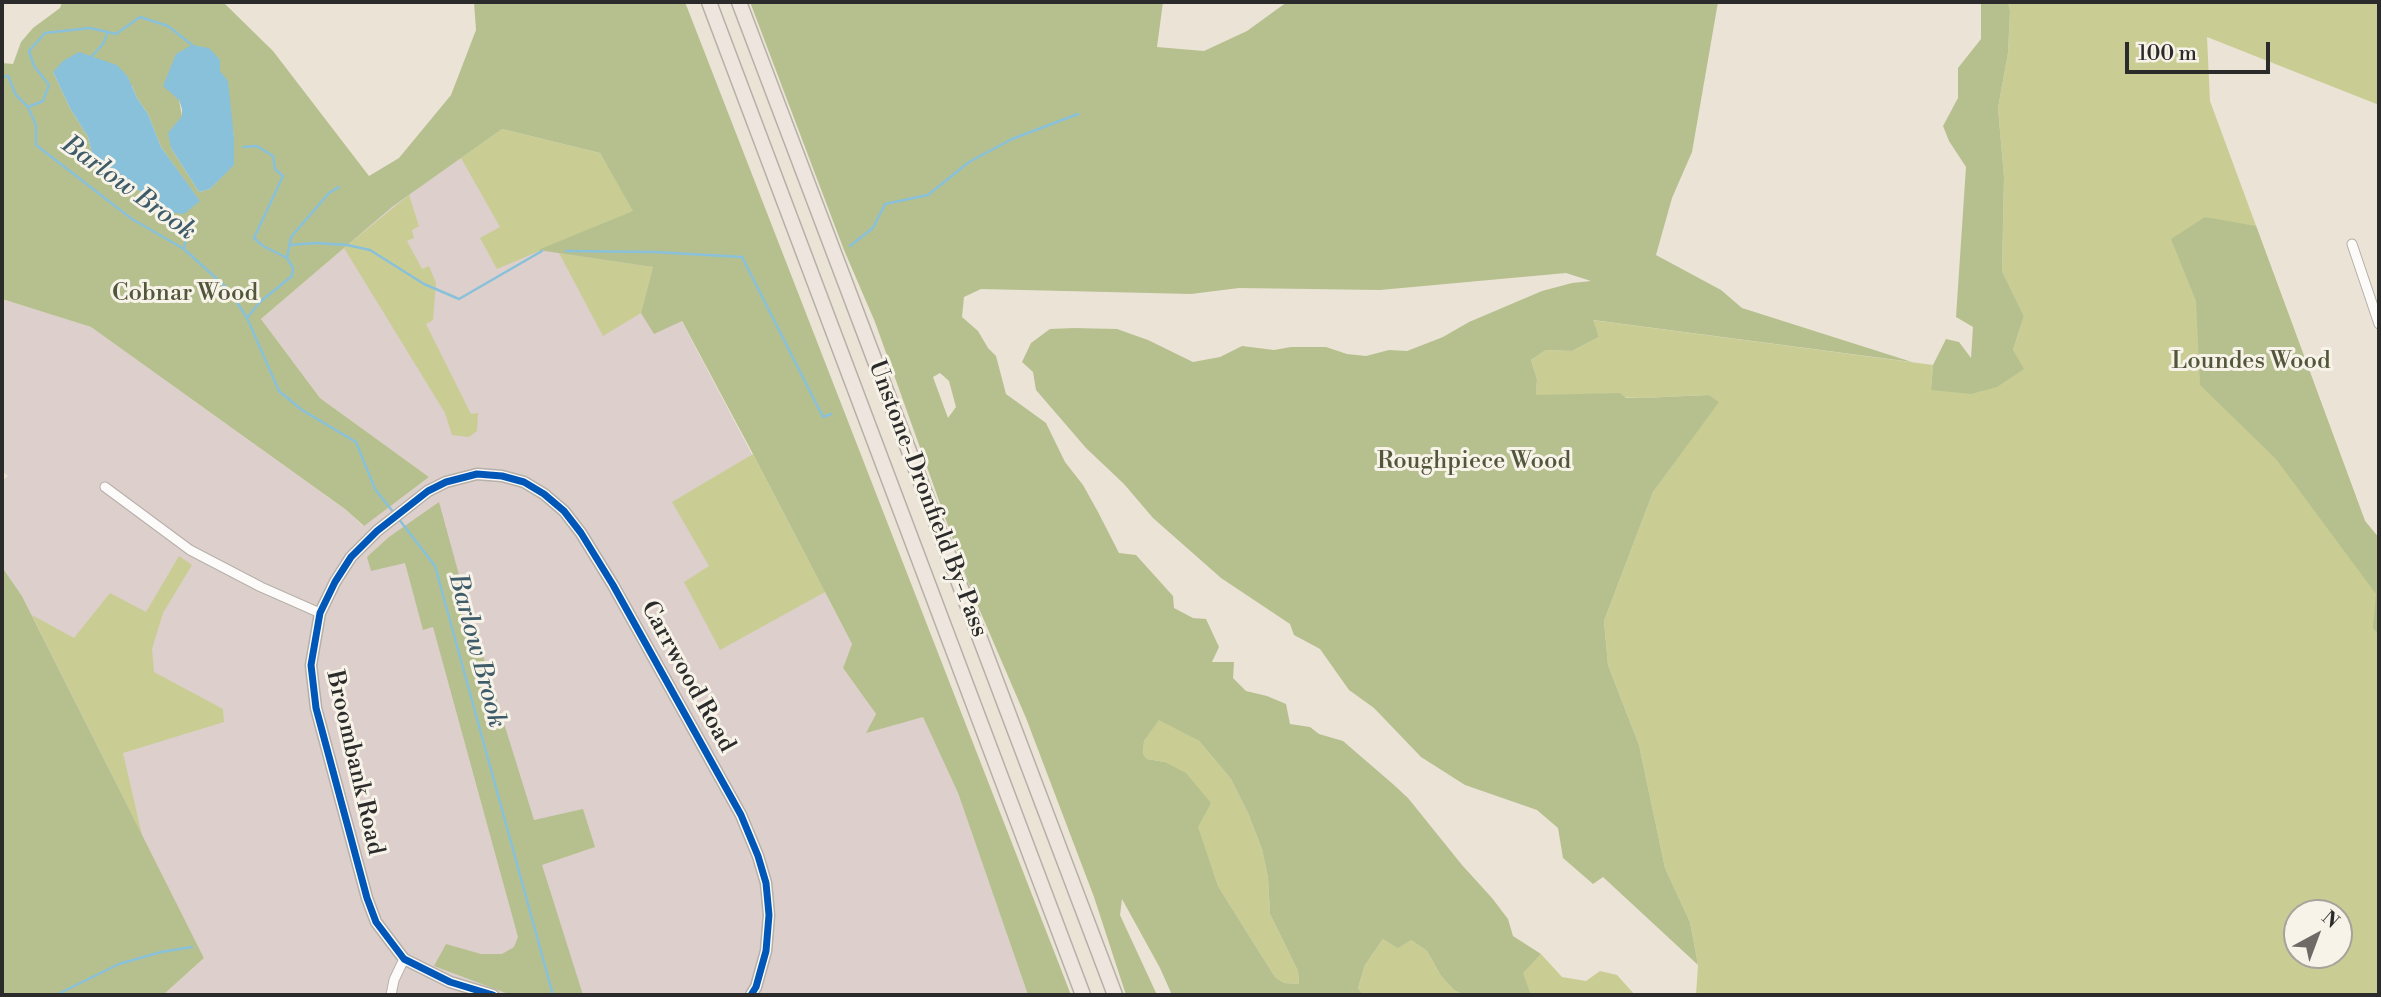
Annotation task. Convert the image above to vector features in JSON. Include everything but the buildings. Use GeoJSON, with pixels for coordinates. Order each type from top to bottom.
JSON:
{"type":"FeatureCollection","features":[{"type":"Feature","properties":{"kind":"highway","name":"Unstone-Dronfield By-Pass"},"geometry":{"type":"LineString","coordinates":[[709,2],[1083,995]]}},
{"type":"Feature","properties":{"kind":"highway","name":"Unstone-Dronfield By-Pass"},"geometry":{"type":"LineString","coordinates":[[739,2],[1115,995]]}},
{"type":"Feature","properties":{"kind":"street"},"geometry":{"type":"LineString","coordinates":[[2352,244],[2379,324]]}},
{"type":"Feature","properties":{"kind":"street","name":"Carrwood Road"},"geometry":{"type":"LineString","coordinates":[[446,482],[477,474],[502,476],[524,482],[544,494],[564,511],[581,533],[613,585],[737,809],[758,856],[766,883],[769,915],[766,951],[751,995]]}},
{"type":"Feature","properties":{"kind":"street","name":"Broombank Road"},"geometry":{"type":"LineString","coordinates":[[446,482],[410,504],[351,557],[320,613],[311,665],[316,708],[367,898],[376,922],[404,958],[450,982],[493,995]]}},
{"type":"Feature","properties":{"kind":"street"},"geometry":{"type":"LineString","coordinates":[[105,487],[190,550],[261,587],[320,613]]}},
{"type":"Feature","properties":{"kind":"street"},"geometry":{"type":"LineString","coordinates":[[391,995],[394,980],[404,958]]}},
{"type":"Feature","properties":{"kind":"shaded area"},"geometry":{"type":"Polygon","coordinates":[[[502,129],[653,267],[852,644],[843,668],[876,714],[867,732],[923,716],[958,793],[1028,995],[163,995],[204,958],[22,596],[2,567],[2,481],[8,476],[2,471],[2,299],[91,327],[345,509],[363,526],[429,477],[320,398],[261,319],[392,207],[502,129]]]}},
{"type":"Feature","properties":{"kind":"green space","name":"Cobnar Wood"},"geometry":{"type":"Polygon","coordinates":[[[62,2],[223,2],[273,51],[369,176],[399,158],[451,95],[476,30],[474,2],[685,2],[1071,995],[1028,995],[958,793],[923,717],[866,733],[876,714],[843,668],[852,644],[682,321],[654,334],[641,313],[653,267],[538,250],[633,211],[600,153],[502,129],[392,207],[261,319],[320,398],[429,477],[364,526],[345,509],[91,327],[2,299],[2,63],[13,64],[21,42],[33,28],[60,8],[62,2]],[[53,72],[88,137],[92,153],[106,169],[146,195],[156,211],[199,201],[161,147],[148,114],[132,86],[53,72]],[[179,100],[182,116],[171,148],[199,192],[210,189],[234,164],[234,137],[230,113],[179,100]]]}},
{"type":"Feature","properties":{"kind":"green space","name":"Roughpiece Wood"},"geometry":{"type":"Polygon","coordinates":[[[750,2],[1163,2],[1157,47],[1204,51],[1247,31],[1287,2],[1718,2],[1692,152],[1672,198],[1656,255],[1721,290],[1742,308],[1912,362],[1593,320],[1599,337],[1572,351],[1546,350],[1531,360],[1537,379],[1536,395],[1620,393],[1626,398],[1641,398],[1709,395],[1719,402],[1653,492],[1604,621],[1608,665],[1639,745],[1665,868],[1690,922],[1698,965],[1603,877],[1593,884],[1563,858],[1558,828],[1537,810],[1465,785],[1421,757],[1374,708],[1349,690],[1320,649],[1294,635],[1290,624],[1221,578],[1153,518],[1124,484],[1086,448],[1036,390],[1033,372],[1022,362],[1031,343],[1050,329],[1074,328],[1117,329],[1148,340],[1193,362],[1220,357],[1242,346],[1274,350],[1326,347],[1347,354],[1366,356],[1389,350],[1407,351],[1542,291],[1591,281],[1566,273],[1380,290],[1239,288],[1191,294],[981,289],[964,297],[962,317],[978,331],[996,356],[1006,394],[1046,423],[1065,462],[1083,485],[1119,553],[1136,555],[1173,596],[1174,608],[1193,618],[1206,619],[1219,647],[1212,662],[1234,662],[1233,678],[1246,691],[1286,704],[1290,724],[1310,727],[1319,734],[1343,741],[1394,785],[1492,898],[1508,919],[1513,936],[1541,954],[1523,973],[1531,995],[1464,995],[1454,990],[1441,976],[1427,951],[1411,940],[1398,948],[1383,939],[1365,965],[1358,988],[1363,995],[1172,995],[1122,899],[1120,915],[1157,995],[1126,995],[1094,897],[1026,718],[971,590],[875,322],[844,250],[750,2]],[[940,373],[933,377],[948,418],[956,407],[949,381],[940,373]],[[1159,720],[1144,741],[1143,754],[1147,759],[1165,762],[1186,773],[1211,803],[1198,827],[1218,886],[1275,977],[1284,983],[1299,984],[1298,971],[1270,914],[1268,878],[1262,849],[1231,779],[1199,741],[1159,720]]]}},
{"type":"Feature","properties":{"kind":"green space"},"geometry":{"type":"Polygon","coordinates":[[[1981,2],[2008,2],[2010,11],[2008,53],[1998,108],[2004,177],[2002,271],[2024,316],[2013,350],[2024,369],[1997,387],[1971,394],[1931,390],[1933,365],[1946,339],[1959,342],[1971,358],[1973,327],[1956,317],[1966,167],[1949,141],[1943,126],[1958,98],[1958,68],[1981,39],[1981,2]]]}},
{"type":"Feature","properties":{"kind":"green space"},"geometry":{"type":"Polygon","coordinates":[[[2008,2],[2379,2],[2379,105],[2207,37],[2210,101],[2365,521],[2379,538],[2379,995],[1696,995],[1698,965],[1690,922],[1665,868],[1639,745],[1608,665],[1604,621],[1653,492],[1718,402],[1709,395],[1641,398],[1536,395],[1537,379],[1531,360],[1546,350],[1572,351],[1599,337],[1592,320],[1933,365],[1931,390],[2013,350],[2024,316],[2002,271],[2004,177],[1998,108],[2008,53],[2008,2]]]}},
{"type":"Feature","properties":{"kind":"green space"},"geometry":{"type":"Polygon","coordinates":[[[502,129],[600,153],[634,211],[497,269],[480,238],[500,227],[461,158],[502,129]]]}},
{"type":"Feature","properties":{"kind":"green space"},"geometry":{"type":"Polygon","coordinates":[[[409,195],[419,226],[412,230],[414,238],[407,241],[422,269],[429,266],[436,283],[433,320],[426,324],[471,414],[478,413],[477,431],[469,437],[452,435],[445,413],[344,248],[409,195]]]}},
{"type":"Feature","properties":{"kind":"green space","name":"Loundes Wood"},"geometry":{"type":"Polygon","coordinates":[[[2205,217],[2256,226],[2365,521],[2379,538],[2379,635],[2373,628],[2376,594],[2276,459],[2200,385],[2196,301],[2171,239],[2205,217]]]}},
{"type":"Feature","properties":{"kind":"green space"},"geometry":{"type":"Polygon","coordinates":[[[559,253],[653,267],[641,313],[603,336],[559,253]]]}},
{"type":"Feature","properties":{"kind":"green space"},"geometry":{"type":"Polygon","coordinates":[[[753,454],[825,592],[720,650],[684,582],[709,566],[672,502],[753,454]]]}},
{"type":"Feature","properties":{"kind":"green space"},"geometry":{"type":"Polygon","coordinates":[[[439,502],[467,604],[534,820],[583,809],[595,847],[542,865],[583,995],[511,995],[434,966],[446,944],[481,954],[502,954],[514,947],[518,937],[433,627],[423,630],[405,563],[371,571],[367,557],[389,537],[439,502]]]}},
{"type":"Feature","properties":{"kind":"green space"},"geometry":{"type":"Polygon","coordinates":[[[179,556],[192,565],[163,613],[152,649],[154,672],[223,709],[224,722],[123,753],[142,835],[32,615],[74,638],[110,593],[146,612],[179,556]]]}},
{"type":"Feature","properties":{"kind":"green space"},"geometry":{"type":"Polygon","coordinates":[[[2,567],[22,596],[204,958],[163,995],[2,995],[2,567]]]}},
{"type":"Feature","properties":{"kind":"green space"},"geometry":{"type":"Polygon","coordinates":[[[1159,719],[1199,741],[1231,779],[1262,849],[1268,878],[1270,914],[1298,971],[1299,984],[1284,983],[1275,977],[1218,886],[1197,827],[1165,762],[1147,759],[1143,754],[1144,741],[1159,719]]]}},
{"type":"Feature","properties":{"kind":"green space"},"geometry":{"type":"Polygon","coordinates":[[[1383,939],[1411,940],[1427,951],[1441,976],[1454,990],[1464,995],[1363,995],[1358,988],[1365,965],[1383,939]]]}},
{"type":"Feature","properties":{"kind":"green space"},"geometry":{"type":"Polygon","coordinates":[[[1541,954],[1562,977],[1586,981],[1600,971],[1617,975],[1635,995],[1531,995],[1522,973],[1541,954]]]}},
{"type":"Feature","properties":{"kind":"water"},"geometry":{"type":"Polygon","coordinates":[[[192,45],[209,48],[220,60],[220,71],[228,81],[234,137],[234,165],[210,189],[199,192],[171,148],[168,133],[182,116],[182,109],[179,100],[163,86],[176,54],[192,45]]]}},
{"type":"Feature","properties":{"kind":"water"},"geometry":{"type":"Polygon","coordinates":[[[79,52],[117,65],[128,77],[148,114],[161,147],[200,201],[184,214],[156,211],[146,195],[106,169],[92,153],[88,137],[53,72],[63,61],[79,52]]]}},
{"type":"Feature","properties":{"kind":"waterway"},"geometry":{"type":"LineString","coordinates":[[28,107],[43,101],[49,85],[34,66],[29,51],[45,33],[90,28],[116,34],[140,17],[168,26],[192,45]]}},
{"type":"Feature","properties":{"kind":"waterway"},"geometry":{"type":"LineString","coordinates":[[92,56],[103,44],[108,32]]}},
{"type":"Feature","properties":{"kind":"waterway","name":"Barlow Brook"},"geometry":{"type":"LineString","coordinates":[[2,77],[8,76],[16,95],[28,107],[36,125],[36,145],[132,219],[184,249],[229,290],[247,318],[279,391],[302,410],[356,442],[375,489],[394,513]]}},
{"type":"Feature","properties":{"kind":"waterway"},"geometry":{"type":"LineString","coordinates":[[850,246],[873,228],[885,204],[928,195],[969,162],[1012,139],[1078,114]]}},
{"type":"Feature","properties":{"kind":"waterway"},"geometry":{"type":"LineString","coordinates":[[243,147],[257,146],[273,156],[275,169],[283,176],[254,238],[263,246],[287,258],[293,268],[292,276],[260,302],[247,318]]}},
{"type":"Feature","properties":{"kind":"waterway"},"geometry":{"type":"LineString","coordinates":[[287,258],[291,237],[329,193],[339,187]]}},
{"type":"Feature","properties":{"kind":"waterway"},"geometry":{"type":"LineString","coordinates":[[184,249],[187,232]]}},
{"type":"Feature","properties":{"kind":"waterway"},"geometry":{"type":"LineString","coordinates":[[290,245],[316,243],[370,250],[424,284],[459,299],[542,251]]}},
{"type":"Feature","properties":{"kind":"waterway"},"geometry":{"type":"LineString","coordinates":[[566,251],[742,257],[823,417],[831,414]]}},
{"type":"Feature","properties":{"kind":"waterway","name":"Barlow Brook"},"geometry":{"type":"LineString","coordinates":[[398,518],[435,566],[553,995]]}},
{"type":"Feature","properties":{"kind":"waterway"},"geometry":{"type":"LineString","coordinates":[[56,995],[119,964],[161,952],[192,947]]}},
{"type":"Feature","properties":{"kind":"cycle path"},"geometry":{"type":"LineString","coordinates":[[493,995],[450,982],[404,959],[376,922],[367,898],[316,708],[311,665],[320,613],[351,557],[377,531],[428,491],[446,482],[477,474],[502,476],[524,482],[564,511],[613,585],[741,815],[766,883],[769,915],[766,951],[756,987],[751,995]]}}]}
